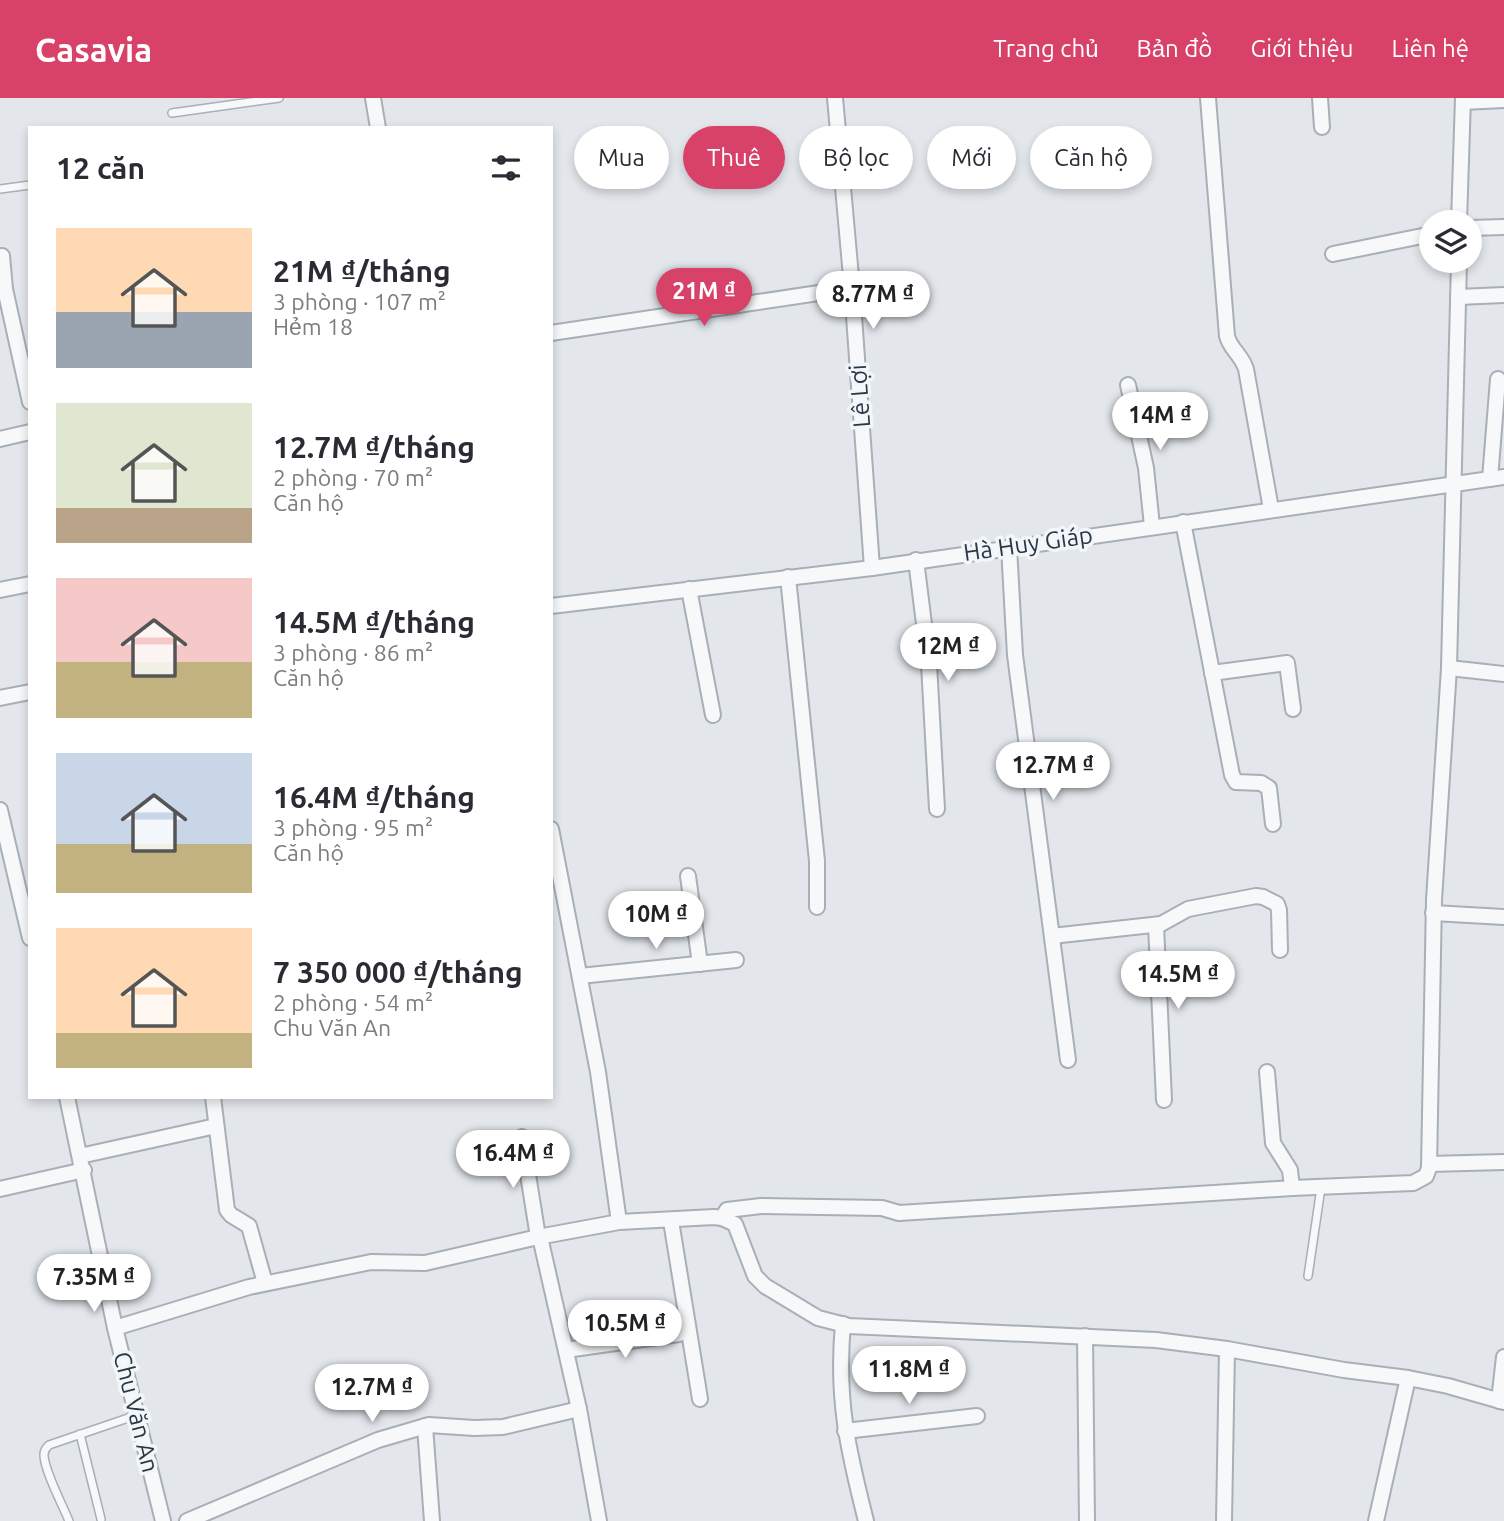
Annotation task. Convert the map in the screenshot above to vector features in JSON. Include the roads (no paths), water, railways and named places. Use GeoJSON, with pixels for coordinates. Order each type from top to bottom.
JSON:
{"type":"FeatureCollection","features":[{"type":"Feature","properties":{"kind":"street"},"geometry":{"type":"LineString","coordinates":[[373,98],[378,126]]}},
{"type":"Feature","properties":{"kind":"street","name":"Lê Lợi"},"geometry":{"type":"LineString","coordinates":[[835,98],[872,568]]}},
{"type":"Feature","properties":{"kind":"street"},"geometry":{"type":"LineString","coordinates":[[1208,98],[1227,336],[1229,345],[1242,356],[1246,369],[1271,509]]}},
{"type":"Feature","properties":{"kind":"street"},"geometry":{"type":"LineString","coordinates":[[1320,98],[1322,127]]}},
{"type":"Feature","properties":{"kind":"street"},"geometry":{"type":"LineString","coordinates":[[1459,210],[1463,100],[1504,100]]}},
{"type":"Feature","properties":{"kind":"street"},"geometry":{"type":"LineString","coordinates":[[1482,228],[1504,227]]}},
{"type":"Feature","properties":{"kind":"street"},"geometry":{"type":"LineString","coordinates":[[1333,254],[1419,237]]}},
{"type":"Feature","properties":{"kind":"street"},"geometry":{"type":"LineString","coordinates":[[2,256],[5,289],[28,393]]}},
{"type":"Feature","properties":{"kind":"street"},"geometry":{"type":"LineString","coordinates":[[722,1218],[727,1210],[761,1206],[882,1208],[899,1213],[1413,1183],[1426,1176],[1429,1164],[1433,913],[1449,668],[1459,273]]}},
{"type":"Feature","properties":{"kind":"street"},"geometry":{"type":"LineString","coordinates":[[553,333],[852,288]]}},
{"type":"Feature","properties":{"kind":"street"},"geometry":{"type":"LineString","coordinates":[[1458,297],[1504,295]]}},
{"type":"Feature","properties":{"kind":"street"},"geometry":{"type":"LineString","coordinates":[[1497,478],[1498,379]]}},
{"type":"Feature","properties":{"kind":"street"},"geometry":{"type":"LineString","coordinates":[[1128,385],[1146,468],[1152,526]]}},
{"type":"Feature","properties":{"kind":"street"},"geometry":{"type":"LineString","coordinates":[[0,439],[28,432]]}},
{"type":"Feature","properties":{"kind":"street","name":"Hà Huy Giáp"},"geometry":{"type":"LineString","coordinates":[[553,606],[872,568],[1497,478]]}},
{"type":"Feature","properties":{"kind":"street"},"geometry":{"type":"LineString","coordinates":[[1183,522],[1232,775],[1236,782],[1261,783],[1269,788],[1273,824]]}},
{"type":"Feature","properties":{"kind":"street"},"geometry":{"type":"LineString","coordinates":[[1009,547],[1015,655],[1068,1060]]}},
{"type":"Feature","properties":{"kind":"street"},"geometry":{"type":"LineString","coordinates":[[916,561],[929,664],[937,809]]}},
{"type":"Feature","properties":{"kind":"street"},"geometry":{"type":"LineString","coordinates":[[788,577],[817,861],[817,908]]}},
{"type":"Feature","properties":{"kind":"street"},"geometry":{"type":"LineString","coordinates":[[0,590],[28,584]]}},
{"type":"Feature","properties":{"kind":"street"},"geometry":{"type":"LineString","coordinates":[[689,589],[713,715]]}},
{"type":"Feature","properties":{"kind":"street"},"geometry":{"type":"LineString","coordinates":[[1212,673],[1287,663],[1293,709]]}},
{"type":"Feature","properties":{"kind":"street"},"geometry":{"type":"LineString","coordinates":[[1449,668],[1504,674]]}},
{"type":"Feature","properties":{"kind":"street"},"geometry":{"type":"LineString","coordinates":[[0,698],[28,692]]}},
{"type":"Feature","properties":{"kind":"street"},"geometry":{"type":"LineString","coordinates":[[0,810],[28,929]]}},
{"type":"Feature","properties":{"kind":"street"},"geometry":{"type":"LineString","coordinates":[[553,839],[598,1072],[619,1222]]}},
{"type":"Feature","properties":{"kind":"street"},"geometry":{"type":"LineString","coordinates":[[688,876],[700,964]]}},
{"type":"Feature","properties":{"kind":"street"},"geometry":{"type":"LineString","coordinates":[[1052,936],[1156,925],[1170,921],[1183,911],[1200,905],[1263,897],[1277,904],[1279,910],[1280,950]]}},
{"type":"Feature","properties":{"kind":"street"},"geometry":{"type":"LineString","coordinates":[[1433,913],[1504,917]]}},
{"type":"Feature","properties":{"kind":"street"},"geometry":{"type":"LineString","coordinates":[[1156,925],[1164,1100]]}},
{"type":"Feature","properties":{"kind":"street"},"geometry":{"type":"LineString","coordinates":[[580,976],[736,960]]}},
{"type":"Feature","properties":{"kind":"street"},"geometry":{"type":"LineString","coordinates":[[1267,1072],[1273,1143],[1290,1170],[1292,1188]]}},
{"type":"Feature","properties":{"kind":"street","name":"Chu Văn An"},"geometry":{"type":"LineString","coordinates":[[67,1099],[115,1328],[163,1521]]}},
{"type":"Feature","properties":{"kind":"street"},"geometry":{"type":"LineString","coordinates":[[213,1099],[227,1210],[249,1226],[265,1283]]}},
{"type":"Feature","properties":{"kind":"street"},"geometry":{"type":"LineString","coordinates":[[0,1189],[216,1126]]}},
{"type":"Feature","properties":{"kind":"street"},"geometry":{"type":"LineString","coordinates":[[522,1137],[539,1237],[579,1409],[599,1521]]}},
{"type":"Feature","properties":{"kind":"street"},"geometry":{"type":"LineString","coordinates":[[1429,1164],[1504,1163]]}},
{"type":"Feature","properties":{"kind":"street"},"geometry":{"type":"LineString","coordinates":[[115,1328],[265,1283],[371,1262],[425,1263],[619,1222],[722,1218],[735,1224],[755,1276],[765,1286],[818,1318],[843,1324],[1156,1340],[1408,1378],[1501,1401],[1504,1357]]}},
{"type":"Feature","properties":{"kind":"street"},"geometry":{"type":"LineString","coordinates":[[671,1221],[683,1330],[700,1399]]}},
{"type":"Feature","properties":{"kind":"street"},"geometry":{"type":"LineString","coordinates":[[843,1324],[840,1353],[841,1404],[866,1521]]}},
{"type":"Feature","properties":{"kind":"street"},"geometry":{"type":"LineString","coordinates":[[566,1350],[683,1330]]}},
{"type":"Feature","properties":{"kind":"street"},"geometry":{"type":"LineString","coordinates":[[1085,1336],[1087,1521]]}},
{"type":"Feature","properties":{"kind":"street"},"geometry":{"type":"LineString","coordinates":[[1224,1521],[1227,1349]]}},
{"type":"Feature","properties":{"kind":"street"},"geometry":{"type":"LineString","coordinates":[[1377,1521],[1408,1378]]}},
{"type":"Feature","properties":{"kind":"street"},"geometry":{"type":"LineString","coordinates":[[187,1521],[378,1440],[425,1426],[503,1427],[579,1409]]}},
{"type":"Feature","properties":{"kind":"street"},"geometry":{"type":"LineString","coordinates":[[845,1431],[977,1416]]}},
{"type":"Feature","properties":{"kind":"street"},"geometry":{"type":"LineString","coordinates":[[425,1426],[432,1521]]}},
{"type":"Feature","properties":{"kind":"lane"},"geometry":{"type":"LineString","coordinates":[[172,113],[279,98]]}},
{"type":"Feature","properties":{"kind":"lane"},"geometry":{"type":"LineString","coordinates":[[0,189],[28,185]]}},
{"type":"Feature","properties":{"kind":"lane"},"geometry":{"type":"LineString","coordinates":[[1308,1276],[1321,1188]]}},
{"type":"Feature","properties":{"kind":"lane"},"geometry":{"type":"LineString","coordinates":[[69,1521],[44,1455],[49,1445],[137,1415]]}},
{"type":"Feature","properties":{"kind":"lane"},"geometry":{"type":"LineString","coordinates":[[80,1434],[101,1519]]}}]}
